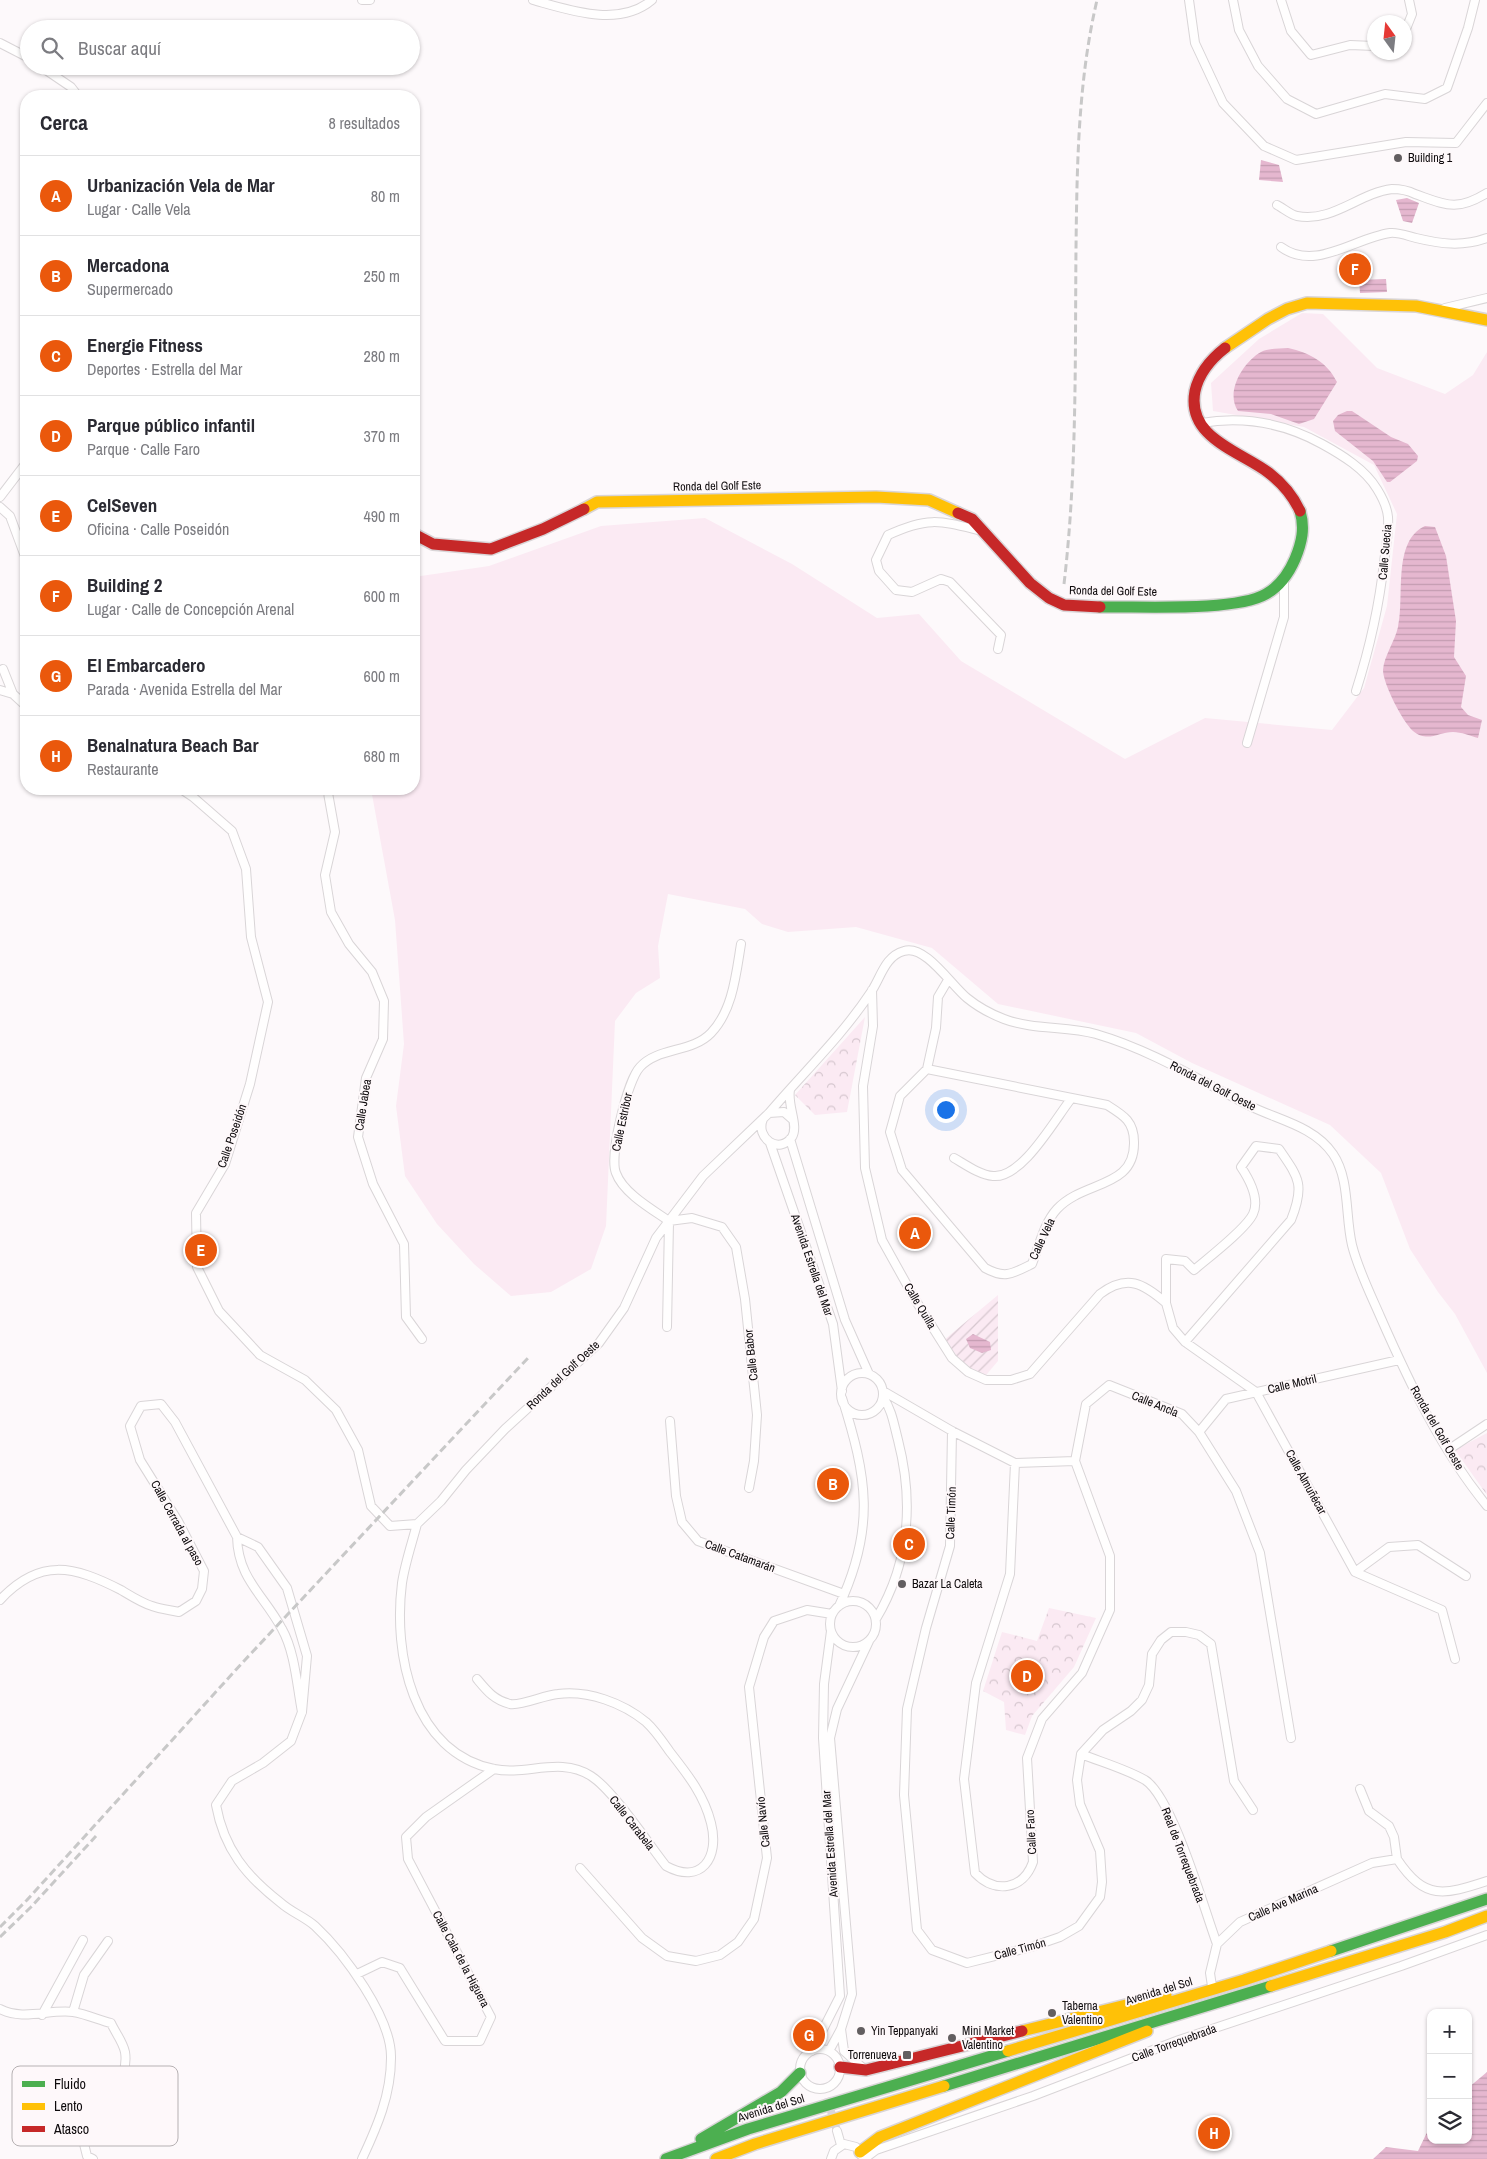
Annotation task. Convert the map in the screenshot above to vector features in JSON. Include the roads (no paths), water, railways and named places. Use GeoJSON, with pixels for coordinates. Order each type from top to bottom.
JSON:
{"type":"FeatureCollection","features":[{"type":"Feature","properties":{"kind":"main road"},"geometry":{"type":"LineString","coordinates":[[1201,423],[1195,405],[1196,389],[1201,374],[1215,356],[1233,342],[1284,310],[1299,304],[1383,303],[1441,309],[1487,320]]}},
{"type":"Feature","properties":{"kind":"main road","name":"Ronda del Golf Este"},"geometry":{"type":"LineString","coordinates":[[420,537],[433,544],[491,549],[542,529],[597,502],[876,497],[929,500],[972,519],[1030,583],[1049,598],[1064,605],[1084,607],[1233,605],[1258,599],[1272,591],[1284,580],[1293,565],[1304,535],[1305,522],[1300,506],[1276,478],[1254,461],[1226,447],[1212,436],[1201,423]]}},
{"type":"Feature","properties":{"kind":"main road","name":"Avenida del Sol"},"geometry":{"type":"LineString","coordinates":[[666,2159],[677,2153],[757,2126],[1244,1980],[1441,1916],[1487,1899]]}},
{"type":"Feature","properties":{"kind":"main road"},"geometry":{"type":"LineString","coordinates":[[716,2159],[755,2144],[1445,1932],[1487,1916]]}},
{"type":"Feature","properties":{"kind":"main road"},"geometry":{"type":"LineString","coordinates":[[840,2067],[866,2070],[1168,1995],[1244,1980]]}},
{"type":"Feature","properties":{"kind":"main road"},"geometry":{"type":"LineString","coordinates":[[862,2157],[880,2137],[1142,2033],[1208,2004]]}},
{"type":"Feature","properties":{"kind":"main road"},"geometry":{"type":"LineString","coordinates":[[677,2153],[781,2092],[800,2073]]}},
{"type":"Feature","properties":{"kind":"street"},"geometry":{"type":"LineString","coordinates":[[362,0],[370,0]]}},
{"type":"Feature","properties":{"kind":"street"},"geometry":{"type":"LineString","coordinates":[[533,0],[584,13],[614,15],[646,4],[652,0]]}},
{"type":"Feature","properties":{"kind":"street"},"geometry":{"type":"LineString","coordinates":[[1188,0],[1195,43],[1223,103],[1264,146],[1296,160],[1406,142],[1456,143],[1487,104]]}},
{"type":"Feature","properties":{"kind":"street"},"geometry":{"type":"LineString","coordinates":[[1233,0],[1239,30],[1258,66],[1287,99],[1316,114],[1385,94],[1425,99],[1447,88],[1476,0]]}},
{"type":"Feature","properties":{"kind":"street"},"geometry":{"type":"LineString","coordinates":[[1281,0],[1291,31],[1311,55],[1350,45],[1367,46]]}},
{"type":"Feature","properties":{"kind":"street"},"geometry":{"type":"LineString","coordinates":[[1408,0],[1412,15]]}},
{"type":"Feature","properties":{"kind":"street"},"geometry":{"type":"LineString","coordinates":[[0,43],[20,53]]}},
{"type":"Feature","properties":{"kind":"street"},"geometry":{"type":"LineString","coordinates":[[53,75],[73,90]]}},
{"type":"Feature","properties":{"kind":"street"},"geometry":{"type":"LineString","coordinates":[[1277,205],[1296,216],[1321,217],[1372,195],[1394,189],[1410,192],[1438,204],[1462,205],[1487,194]]}},
{"type":"Feature","properties":{"kind":"street"},"geometry":{"type":"LineString","coordinates":[[1281,247],[1292,255],[1308,256],[1340,251],[1367,238],[1392,233],[1442,244],[1469,244],[1487,238]]}},
{"type":"Feature","properties":{"kind":"street"},"geometry":{"type":"LineString","coordinates":[[1441,309],[1487,298]]}},
{"type":"Feature","properties":{"kind":"street","name":"Calle Suecia"},"geometry":{"type":"LineString","coordinates":[[1201,423],[1222,420],[1250,420],[1285,427],[1311,438],[1338,453],[1369,477],[1378,490],[1388,515],[1387,540],[1379,609],[1356,691]]}},
{"type":"Feature","properties":{"kind":"street"},"geometry":{"type":"LineString","coordinates":[[0,497],[20,471]]}},
{"type":"Feature","properties":{"kind":"street"},"geometry":{"type":"LineString","coordinates":[[0,507],[10,516],[20,543]]}},
{"type":"Feature","properties":{"kind":"street"},"geometry":{"type":"LineString","coordinates":[[984,532],[938,520],[921,522],[888,535],[876,560],[879,571],[896,590],[912,592],[941,578],[950,582],[1001,635],[998,649]]}},
{"type":"Feature","properties":{"kind":"street"},"geometry":{"type":"LineString","coordinates":[[1247,743],[1284,617],[1284,580]]}},
{"type":"Feature","properties":{"kind":"street"},"geometry":{"type":"LineString","coordinates":[[0,683],[3,677],[2,667]]}},
{"type":"Feature","properties":{"kind":"street"},"geometry":{"type":"LineString","coordinates":[[2,667],[13,694],[20,700]]}},
{"type":"Feature","properties":{"kind":"street"},"geometry":{"type":"LineString","coordinates":[[0,690],[13,694]]}},
{"type":"Feature","properties":{"kind":"street","name":"Calle Poseidón"},"geometry":{"type":"LineString","coordinates":[[191,795],[232,831],[246,869],[251,937],[268,1002],[250,1084],[225,1164],[196,1213],[197,1267],[219,1312],[260,1355],[305,1380],[336,1410],[358,1450],[371,1506],[390,1526],[417,1524]]}},
{"type":"Feature","properties":{"kind":"street","name":"Calle Jabea"},"geometry":{"type":"LineString","coordinates":[[328,795],[335,832],[325,875],[331,912],[349,944],[372,972],[384,1001],[383,1039],[366,1078],[358,1137],[372,1184],[404,1244],[406,1317],[422,1339]]}},
{"type":"Feature","properties":{"kind":"street","name":"Calle Estribor"},"geometry":{"type":"LineString","coordinates":[[669,1221],[635,1198],[616,1173],[615,1151],[626,1094],[640,1067],[658,1056],[696,1044],[710,1034],[723,1018],[734,984],[741,944]]}},
{"type":"Feature","properties":{"kind":"street","name":"Ronda del Golf Oeste"},"geometry":{"type":"LineString","coordinates":[[417,1524],[441,1501],[466,1470],[505,1429],[599,1343],[624,1308],[656,1238],[702,1176],[767,1115],[852,1018],[872,990],[890,958],[905,950],[915,950],[927,956],[948,980],[983,1010],[1008,1020],[1095,1034],[1146,1052],[1252,1107],[1301,1127],[1322,1140],[1335,1156],[1341,1172],[1352,1244],[1399,1360],[1448,1450],[1487,1506]]}},
{"type":"Feature","properties":{"kind":"street","name":"Calle Vela"},"geometry":{"type":"LineString","coordinates":[[926,1068],[1107,1105],[1124,1115],[1134,1130],[1134,1152],[1130,1166],[1118,1178],[1076,1193],[1057,1209],[1044,1230],[1032,1264],[1012,1274],[998,1275],[985,1268],[902,1170],[890,1132],[900,1096],[926,1068],[936,1028],[938,998],[948,980]]}},
{"type":"Feature","properties":{"kind":"street","name":"Calle Quilla"},"geometry":{"type":"LineString","coordinates":[[872,990],[873,1026],[863,1086],[865,1168],[882,1240],[916,1301],[952,1358],[968,1372],[986,1380],[1010,1380],[1030,1374],[1100,1294],[1113,1285],[1134,1282],[1151,1289],[1166,1303]]}},
{"type":"Feature","properties":{"kind":"street"},"geometry":{"type":"LineString","coordinates":[[741,1140],[749,1136],[762,1136],[770,1143],[781,1144],[790,1139],[795,1129],[789,1106],[790,1088]]}},
{"type":"Feature","properties":{"kind":"street"},"geometry":{"type":"LineString","coordinates":[[954,1158],[994,1177],[1008,1174],[1021,1166],[1071,1099]]}},
{"type":"Feature","properties":{"kind":"street"},"geometry":{"type":"LineString","coordinates":[[762,1136],[761,1126],[767,1115],[774,1111],[784,1112],[792,1119]]}},
{"type":"Feature","properties":{"kind":"street","name":"Avenida Estrella del Mar"},"geometry":{"type":"LineString","coordinates":[[790,1139],[845,1320],[869,1374]]}},
{"type":"Feature","properties":{"kind":"street","name":"Avenida Estrella del Mar"},"geometry":{"type":"LineString","coordinates":[[770,1143],[833,1324],[842,1394],[862,1466],[865,1515],[858,1555],[839,1606]]}},
{"type":"Feature","properties":{"kind":"street"},"geometry":{"type":"LineString","coordinates":[[1184,1342],[1291,1220],[1300,1198],[1297,1176],[1279,1149],[1256,1146],[1241,1167],[1255,1198],[1253,1214],[1226,1244],[1194,1270],[1185,1261],[1166,1259],[1166,1303],[1172,1328],[1184,1342],[1256,1392]]}},
{"type":"Feature","properties":{"kind":"street","name":"Calle Babor"},"geometry":{"type":"LineString","coordinates":[[669,1221],[692,1218],[722,1227],[736,1247],[745,1299],[757,1414],[754,1461],[749,1488]]}},
{"type":"Feature","properties":{"kind":"street"},"geometry":{"type":"LineString","coordinates":[[667,1327],[669,1221]]}},
{"type":"Feature","properties":{"kind":"street","name":"Calle Motril"},"geometry":{"type":"LineString","coordinates":[[1200,1432],[1226,1400],[1399,1360]]}},
{"type":"Feature","properties":{"kind":"street"},"geometry":{"type":"LineString","coordinates":[[876,1619],[873,1612],[861,1602],[846,1602],[839,1606],[832,1614],[831,1631],[835,1638],[847,1646],[862,1645],[869,1641],[874,1635],[876,1619],[901,1561],[908,1510],[904,1462],[890,1408],[878,1380],[869,1374],[852,1376],[847,1380],[842,1394],[849,1410],[862,1414],[876,1410],[883,1394]]}},
{"type":"Feature","properties":{"kind":"street","name":"Calle Ancla"},"geometry":{"type":"LineString","coordinates":[[1075,1461],[1086,1404],[1109,1385],[1182,1414],[1200,1432],[1236,1492],[1260,1553],[1291,1738]]}},
{"type":"Feature","properties":{"kind":"street","name":"Calle Almuñécar"},"geometry":{"type":"LineString","coordinates":[[1256,1392],[1355,1572]]}},
{"type":"Feature","properties":{"kind":"street"},"geometry":{"type":"LineString","coordinates":[[883,1394],[1015,1463],[1075,1461]]}},
{"type":"Feature","properties":{"kind":"street","name":"Calle Cerrada al paso"},"geometry":{"type":"LineString","coordinates":[[0,1600],[12,1587],[35,1573],[60,1569],[86,1573],[153,1607],[179,1612],[196,1601],[202,1589],[204,1571],[178,1521],[140,1460],[130,1426],[142,1406],[161,1404],[175,1422],[237,1537],[237,1556],[248,1581],[283,1630],[289,1646],[302,1712]]}},
{"type":"Feature","properties":{"kind":"street","name":"Calle Catamarán"},"geometry":{"type":"LineString","coordinates":[[670,1421],[676,1496],[682,1522],[698,1541],[844,1594]]}},
{"type":"Feature","properties":{"kind":"street"},"geometry":{"type":"LineString","coordinates":[[1448,1450],[1487,1424]]}},
{"type":"Feature","properties":{"kind":"street","name":"Calle Timón"},"geometry":{"type":"LineString","coordinates":[[952,1431],[950,1546],[926,1628],[907,1709],[904,1796],[917,1930],[932,1950],[967,1963],[1031,1947],[1060,1937],[1079,1926],[1100,1897],[1102,1882],[1100,1851],[1080,1804],[1077,1780],[1081,1754]]}},
{"type":"Feature","properties":{"kind":"street","name":"Calle Faro"},"geometry":{"type":"LineString","coordinates":[[1015,1463],[1010,1574],[976,1683],[964,1778],[975,1873],[984,1882],[995,1886],[1014,1885],[1030,1871],[1033,1862],[1027,1758],[1042,1719],[1082,1673],[1110,1610],[1110,1556],[1075,1461]]}},
{"type":"Feature","properties":{"kind":"street","name":"Calle Carabela"},"geometry":{"type":"LineString","coordinates":[[417,1524],[402,1582],[400,1633],[406,1674],[422,1715],[439,1739],[465,1758],[494,1769],[566,1767],[590,1775],[607,1790],[666,1866],[678,1873],[688,1874],[698,1870],[712,1855],[714,1843],[705,1802],[694,1782],[647,1723],[620,1704],[585,1696],[559,1694],[511,1704],[493,1698],[477,1679]]}},
{"type":"Feature","properties":{"kind":"street"},"geometry":{"type":"LineString","coordinates":[[237,1537],[258,1547],[288,1588],[307,1656],[302,1712],[291,1742],[263,1763],[232,1781],[216,1805],[220,1827],[237,1861],[281,1904],[315,1925],[357,1974],[385,2027],[392,2057],[384,2111],[362,2159]]}},
{"type":"Feature","properties":{"kind":"street"},"geometry":{"type":"LineString","coordinates":[[1355,1572],[1389,1547],[1418,1545],[1466,1576]]}},
{"type":"Feature","properties":{"kind":"street"},"geometry":{"type":"LineString","coordinates":[[1355,1572],[1442,1610],[1456,1658]]}},
{"type":"Feature","properties":{"kind":"street","name":"Calle Navío"},"geometry":{"type":"LineString","coordinates":[[580,1868],[642,1938],[667,1956],[696,1960],[720,1955],[738,1942],[754,1920],[767,1858],[749,1686],[764,1637],[774,1621],[807,1610],[832,1614]]}},
{"type":"Feature","properties":{"kind":"street","name":"Avenida Estrella del Mar"},"geometry":{"type":"LineString","coordinates":[[812,2051],[840,1996],[823,1738],[824,1684],[831,1631]]}},
{"type":"Feature","properties":{"kind":"street"},"geometry":{"type":"LineString","coordinates":[[1081,1754],[1103,1730],[1131,1711],[1142,1700],[1149,1685],[1152,1654],[1161,1640],[1171,1632],[1186,1632],[1199,1635],[1211,1644],[1234,1781],[1253,1810]]}},
{"type":"Feature","properties":{"kind":"street","name":"Avenida Estrella del Mar"},"geometry":{"type":"LineString","coordinates":[[829,2051],[841,2029],[852,1994],[830,1738],[837,1709],[869,1641]]}},
{"type":"Feature","properties":{"kind":"street","name":"Real de Torrequebrada"},"geometry":{"type":"LineString","coordinates":[[1081,1754],[1146,1781],[1162,1800],[1177,1834],[1217,1944]]}},
{"type":"Feature","properties":{"kind":"street","name":"Calle Cala de la Higuera"},"geometry":{"type":"LineString","coordinates":[[357,1974],[382,1962],[400,1968],[445,2041],[480,2041],[491,2016],[408,1859],[406,1837],[426,1817],[494,1769]]}},
{"type":"Feature","properties":{"kind":"street"},"geometry":{"type":"LineString","coordinates":[[1360,1789],[1370,1811],[1389,1826],[1394,1837],[1397,1858],[1408,1876],[1422,1886],[1438,1892],[1454,1892],[1487,1881]]}},
{"type":"Feature","properties":{"kind":"street","name":"Calle Ave Marina"},"geometry":{"type":"LineString","coordinates":[[1217,1944],[1240,1922],[1372,1864],[1397,1858]]}},
{"type":"Feature","properties":{"kind":"street","name":"Calle Torrequebrada"},"geometry":{"type":"LineString","coordinates":[[862,2157],[876,2150],[1033,2096],[1179,2040],[1401,1966],[1487,1935]]}},
{"type":"Feature","properties":{"kind":"street"},"geometry":{"type":"LineString","coordinates":[[42,2015],[83,1940]]}},
{"type":"Feature","properties":{"kind":"street"},"geometry":{"type":"LineString","coordinates":[[73,2012],[84,1975],[108,1941]]}},
{"type":"Feature","properties":{"kind":"street"},"geometry":{"type":"LineString","coordinates":[[1212,1986],[1210,1973],[1217,1944]]}},
{"type":"Feature","properties":{"kind":"street"},"geometry":{"type":"LineString","coordinates":[[0,2009],[8,2013],[42,2015],[73,2012],[111,2023],[124,2050],[125,2066]]}},
{"type":"Feature","properties":{"kind":"street","name":"Avenida Estrella del Mar"},"geometry":{"type":"LineString","coordinates":[[841,2029],[844,2051],[866,2070]]}},
{"type":"Feature","properties":{"kind":"street"},"geometry":{"type":"LineString","coordinates":[[817,2049],[829,2051],[838,2060],[840,2067],[838,2078],[824,2088],[818,2089],[806,2084],[800,2073],[802,2060],[817,2049]]}},
{"type":"Feature","properties":{"kind":"street"},"geometry":{"type":"LineString","coordinates":[[824,2088],[827,2098]]}},
{"type":"Feature","properties":{"kind":"street"},"geometry":{"type":"LineString","coordinates":[[837,2131],[841,2145]]}},
{"type":"Feature","properties":{"kind":"street"},"geometry":{"type":"LineString","coordinates":[[831,2159],[834,2150],[841,2145],[854,2145],[862,2157]]}},
{"type":"Feature","properties":{"kind":"street"},"geometry":{"type":"LineString","coordinates":[[84,2146],[87,2156],[93,2159]]}},
{"type":"Feature","properties":{"kind":"tunnel"},"geometry":{"type":"LineString","coordinates":[[827,2098],[837,2131]]}},
{"type":"Feature","properties":{"kind":"railway"},"geometry":{"type":"LineString","coordinates":[[1064,584],[1073,458],[1078,154],[1082,92],[1097,0]]}},
{"type":"Feature","properties":{"kind":"railway"},"geometry":{"type":"LineString","coordinates":[[0,1927],[27,1900],[243,1662],[528,1358]]}},
{"type":"Feature","properties":{"kind":"railway"},"geometry":{"type":"LineString","coordinates":[[0,1937],[31,1907],[96,1836]]}},
{"type":"Feature","properties":{"kind":"place","name":"Building 1"},"geometry":{"type":"Point","coordinates":[1398,158]}},
{"type":"Feature","properties":{"kind":"place","name":"Building 2"},"geometry":{"type":"Point","coordinates":[1355,269]}},
{"type":"Feature","properties":{"kind":"place","name":"Urbanización Vela de Mar"},"geometry":{"type":"Point","coordinates":[915,1233]}},
{"type":"Feature","properties":{"kind":"place","name":"CelSeven"},"geometry":{"type":"Point","coordinates":[201,1250]}},
{"type":"Feature","properties":{"kind":"place","name":"Mercadona"},"geometry":{"type":"Point","coordinates":[833,1484]}},
{"type":"Feature","properties":{"kind":"place","name":"Energie Fitness"},"geometry":{"type":"Point","coordinates":[909,1544]}},
{"type":"Feature","properties":{"kind":"place","name":"Bazar La Caleta"},"geometry":{"type":"Point","coordinates":[902,1584]}},
{"type":"Feature","properties":{"kind":"place","name":"Parque público infantil"},"geometry":{"type":"Point","coordinates":[1027,1676]}},
{"type":"Feature","properties":{"kind":"place","name":"Taberna Valentino"},"geometry":{"type":"Point","coordinates":[1052,2013]}},
{"type":"Feature","properties":{"kind":"place","name":"Yin Teppanyaki"},"geometry":{"type":"Point","coordinates":[861,2031]}},
{"type":"Feature","properties":{"kind":"place","name":"El Embarcadero"},"geometry":{"type":"Point","coordinates":[809,2035]}},
{"type":"Feature","properties":{"kind":"place","name":"Mini Market Valentino"},"geometry":{"type":"Point","coordinates":[952,2038]}},
{"type":"Feature","properties":{"kind":"place","name":"Torrenueva"},"geometry":{"type":"Point","coordinates":[907,2055]}},
{"type":"Feature","properties":{"kind":"place","name":"Benalnatura Beach Bar"},"geometry":{"type":"Point","coordinates":[1214,2133]}}]}
